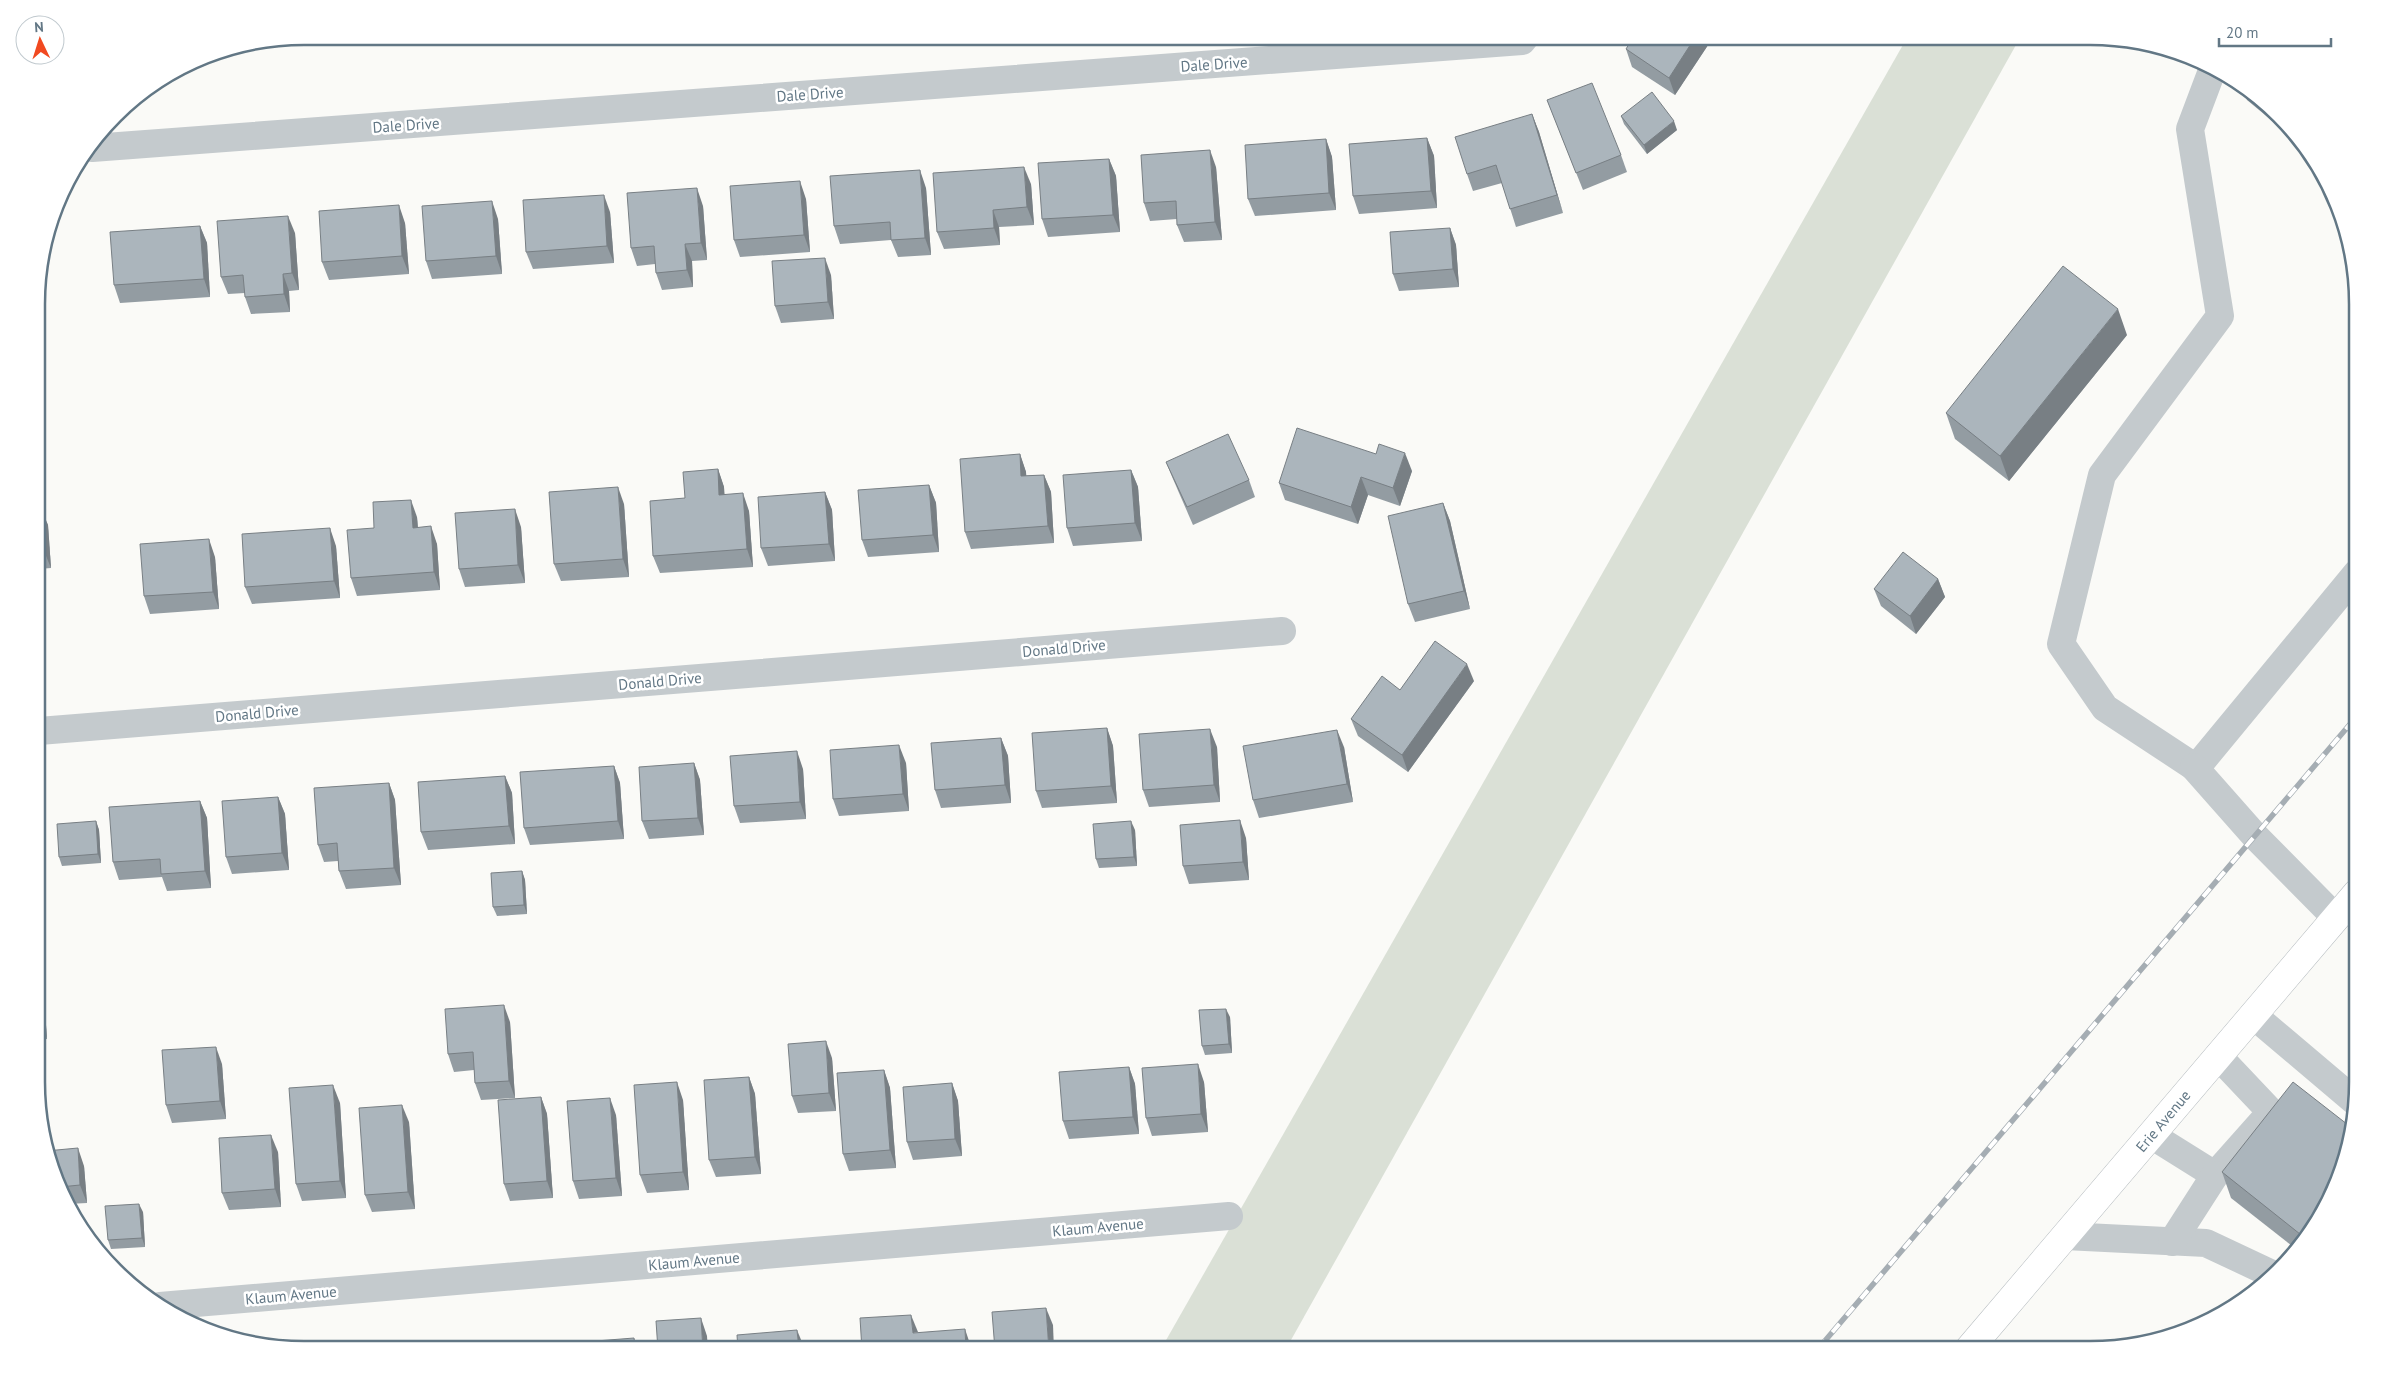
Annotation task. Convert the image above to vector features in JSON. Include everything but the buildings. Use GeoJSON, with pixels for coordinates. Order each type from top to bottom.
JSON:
{"type":"FeatureCollection","features":[{"type":"Feature","properties":{"kind":"main road","name":"Erie Avenue"},"geometry":{"type":"LineString","coordinates":[[1976,1341],[2349,903]]}},
{"type":"Feature","properties":{"kind":"street","name":"Dale Drive"},"geometry":{"type":"LineString","coordinates":[[98,148],[1469,45]]}},
{"type":"Feature","properties":{"kind":"street"},"geometry":{"type":"LineString","coordinates":[[2210,75],[2190,129],[2220,316],[2102,475],[2061,644],[2105,708],[2194,767],[2255,836],[2336,918]]}},
{"type":"Feature","properties":{"kind":"street"},"geometry":{"type":"LineString","coordinates":[[2194,767],[2196,768],[2349,583]]}},
{"type":"Feature","properties":{"kind":"street","name":"Donald Drive"},"geometry":{"type":"LineString","coordinates":[[45,730],[1282,630]]}},
{"type":"Feature","properties":{"kind":"street"},"geometry":{"type":"LineString","coordinates":[[2253,1015],[2348,1096]]}},
{"type":"Feature","properties":{"kind":"street"},"geometry":{"type":"LineString","coordinates":[[2172,1242],[2215,1175],[2271,1112],[2218,1056]]}},
{"type":"Feature","properties":{"kind":"street"},"geometry":{"type":"LineString","coordinates":[[2151,1135],[2215,1175]]}},
{"type":"Feature","properties":{"kind":"street","name":"Klaum Avenue"},"geometry":{"type":"LineString","coordinates":[[173,1305],[1229,1216]]}},
{"type":"Feature","properties":{"kind":"street"},"geometry":{"type":"LineString","coordinates":[[2065,1236],[2206,1243],[2267,1271]]}},
{"type":"Feature","properties":{"kind":"shaded area"},"geometry":{"type":"Polygon","coordinates":[[[1903,45],[2016,45],[1290,1341],[1166,1341],[1903,45]]]}},
{"type":"Feature","properties":{"kind":"railway"},"geometry":{"type":"LineString","coordinates":[[1825,1341],[2349,725]]}}]}
